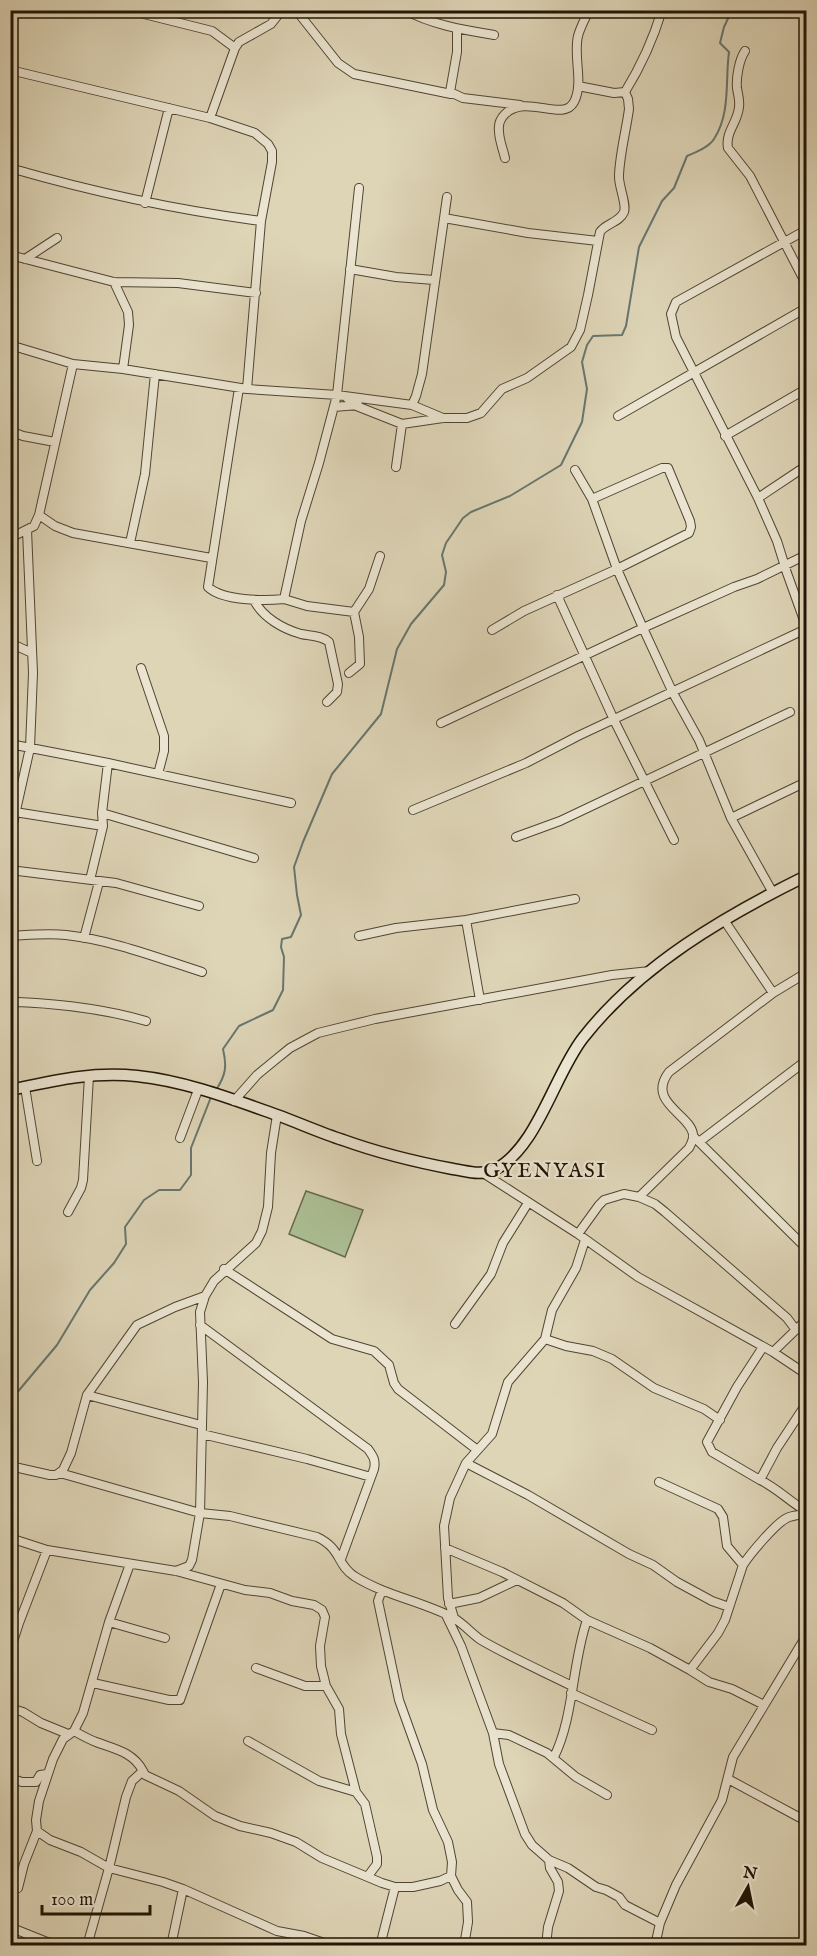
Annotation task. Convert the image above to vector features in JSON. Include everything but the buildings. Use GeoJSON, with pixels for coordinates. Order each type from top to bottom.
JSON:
{"type":"FeatureCollection","features":[{"type":"Feature","properties":{"kind":"street"},"geometry":{"type":"LineString","coordinates":[[210,118],[235,48],[240,42],[271,24],[282,10]]}},
{"type":"Feature","properties":{"kind":"street"},"geometry":{"type":"LineString","coordinates":[[296,10],[338,63],[354,74],[463,98],[561,111],[574,102],[578,86],[578,35],[589,10]]}},
{"type":"Feature","properties":{"kind":"street"},"geometry":{"type":"LineString","coordinates":[[405,10],[457,29],[494,35]]}},
{"type":"Feature","properties":{"kind":"street"},"geometry":{"type":"LineString","coordinates":[[625,92],[639,70],[662,10]]}},
{"type":"Feature","properties":{"kind":"street"},"geometry":{"type":"LineString","coordinates":[[144,14],[212,31],[235,48]]}},
{"type":"Feature","properties":{"kind":"street"},"geometry":{"type":"LineString","coordinates":[[451,94],[449,90],[457,52],[457,29]]}},
{"type":"Feature","properties":{"kind":"street"},"geometry":{"type":"LineString","coordinates":[[745,51],[741,58],[737,87],[740,100],[739,110],[729,132],[728,148],[750,176],[807,284]]}},
{"type":"Feature","properties":{"kind":"street"},"geometry":{"type":"LineString","coordinates":[[10,70],[210,118],[255,133],[272,151],[261,221],[256,293],[243,388],[211,558],[208,587],[216,593],[254,600],[284,599],[307,606],[354,612]]}},
{"type":"Feature","properties":{"kind":"street"},"geometry":{"type":"LineString","coordinates":[[578,86],[614,93],[625,92]]}},
{"type":"Feature","properties":{"kind":"street"},"geometry":{"type":"LineString","coordinates":[[341,396],[354,405],[402,424],[443,418],[467,418],[481,413],[502,389],[527,378],[570,347],[580,330],[600,232],[604,226],[616,221],[624,212],[619,173],[629,109],[625,92]]}},
{"type":"Feature","properties":{"kind":"street"},"geometry":{"type":"LineString","coordinates":[[505,158],[498,129],[500,120],[507,112],[520,105]]}},
{"type":"Feature","properties":{"kind":"street"},"geometry":{"type":"LineString","coordinates":[[145,203],[170,108]]}},
{"type":"Feature","properties":{"kind":"street"},"geometry":{"type":"LineString","coordinates":[[10,168],[145,203],[261,221]]}},
{"type":"Feature","properties":{"kind":"street"},"geometry":{"type":"LineString","coordinates":[[284,599],[301,521],[334,407],[341,396],[350,269],[359,188]]}},
{"type":"Feature","properties":{"kind":"street"},"geometry":{"type":"LineString","coordinates":[[412,405],[422,374],[447,197]]}},
{"type":"Feature","properties":{"kind":"street"},"geometry":{"type":"LineString","coordinates":[[444,218],[528,233],[598,241]]}},
{"type":"Feature","properties":{"kind":"street"},"geometry":{"type":"LineString","coordinates":[[413,810],[500,775],[807,627],[777,541],[758,498],[676,337],[671,314],[676,302],[807,230]]}},
{"type":"Feature","properties":{"kind":"street"},"geometry":{"type":"LineString","coordinates":[[25,258],[57,238]]}},
{"type":"Feature","properties":{"kind":"street"},"geometry":{"type":"LineString","coordinates":[[10,255],[114,282],[178,283],[256,293]]}},
{"type":"Feature","properties":{"kind":"street"},"geometry":{"type":"LineString","coordinates":[[350,269],[396,277],[434,280]]}},
{"type":"Feature","properties":{"kind":"street"},"geometry":{"type":"LineString","coordinates":[[114,282],[128,312],[129,325],[123,369]]}},
{"type":"Feature","properties":{"kind":"street"},"geometry":{"type":"LineString","coordinates":[[618,416],[807,308]]}},
{"type":"Feature","properties":{"kind":"street"},"geometry":{"type":"LineString","coordinates":[[10,345],[73,364],[123,369],[243,388],[341,396],[412,405],[443,418]]}},
{"type":"Feature","properties":{"kind":"street"},"geometry":{"type":"LineString","coordinates":[[10,837],[30,748],[33,673],[31,528],[39,515],[73,364]]}},
{"type":"Feature","properties":{"kind":"street"},"geometry":{"type":"LineString","coordinates":[[130,543],[145,474],[155,374]]}},
{"type":"Feature","properties":{"kind":"street"},"geometry":{"type":"LineString","coordinates":[[725,436],[807,389]]}},
{"type":"Feature","properties":{"kind":"street"},"geometry":{"type":"LineString","coordinates":[[334,407],[354,405],[369,400]]}},
{"type":"Feature","properties":{"kind":"street"},"geometry":{"type":"LineString","coordinates":[[396,466],[402,424]]}},
{"type":"Feature","properties":{"kind":"street"},"geometry":{"type":"LineString","coordinates":[[10,431],[55,442]]}},
{"type":"Feature","properties":{"kind":"street"},"geometry":{"type":"LineString","coordinates":[[758,498],[807,466]]}},
{"type":"Feature","properties":{"kind":"street"},"geometry":{"type":"LineString","coordinates":[[492,630],[524,611],[689,533],[691,527],[668,468],[662,468],[592,499]]}},
{"type":"Feature","properties":{"kind":"street"},"geometry":{"type":"LineString","coordinates":[[575,470],[592,499],[617,569],[673,693],[705,753],[731,818],[773,893]]}},
{"type":"Feature","properties":{"kind":"street"},"geometry":{"type":"LineString","coordinates":[[39,515],[55,526],[72,533],[211,558]]}},
{"type":"Feature","properties":{"kind":"street"},"geometry":{"type":"LineString","coordinates":[[10,538],[31,528],[55,526]]}},
{"type":"Feature","properties":{"kind":"street"},"geometry":{"type":"LineString","coordinates":[[441,723],[643,628],[807,555]]}},
{"type":"Feature","properties":{"kind":"street"},"geometry":{"type":"LineString","coordinates":[[349,673],[360,664],[361,656],[354,612],[369,589],[380,556]]}},
{"type":"Feature","properties":{"kind":"street"},"geometry":{"type":"LineString","coordinates":[[557,595],[614,720],[674,840]]}},
{"type":"Feature","properties":{"kind":"street"},"geometry":{"type":"LineString","coordinates":[[254,600],[259,610],[265,615],[289,629],[325,638],[329,642],[338,684],[337,692],[327,702]]}},
{"type":"Feature","properties":{"kind":"street"},"geometry":{"type":"LineString","coordinates":[[10,643],[32,653]]}},
{"type":"Feature","properties":{"kind":"street"},"geometry":{"type":"LineString","coordinates":[[141,668],[164,736],[165,744],[158,774]]}},
{"type":"Feature","properties":{"kind":"street"},"geometry":{"type":"LineString","coordinates":[[516,837],[560,821],[790,712]]}},
{"type":"Feature","properties":{"kind":"street"},"geometry":{"type":"LineString","coordinates":[[10,744],[291,803]]}},
{"type":"Feature","properties":{"kind":"street"},"geometry":{"type":"LineString","coordinates":[[84,938],[103,826],[102,813],[108,763]]}},
{"type":"Feature","properties":{"kind":"street"},"geometry":{"type":"LineString","coordinates":[[731,818],[807,782]]}},
{"type":"Feature","properties":{"kind":"street"},"geometry":{"type":"LineString","coordinates":[[15,812],[103,826]]}},
{"type":"Feature","properties":{"kind":"street"},"geometry":{"type":"LineString","coordinates":[[102,813],[254,858]]}},
{"type":"Feature","properties":{"kind":"street"},"geometry":{"type":"LineString","coordinates":[[10,870],[135,887],[199,906]]}},
{"type":"Feature","properties":{"kind":"street"},"geometry":{"type":"LineString","coordinates":[[483,1173],[496,1169],[516,1153],[532,1133],[550,1095],[582,1039],[607,1011],[652,971],[724,920],[807,876]]}},
{"type":"Feature","properties":{"kind":"street"},"geometry":{"type":"LineString","coordinates":[[359,936],[396,928],[466,920],[575,899]]}},
{"type":"Feature","properties":{"kind":"street"},"geometry":{"type":"LineString","coordinates":[[466,920],[480,1000]]}},
{"type":"Feature","properties":{"kind":"street"},"geometry":{"type":"LineString","coordinates":[[724,920],[772,993]]}},
{"type":"Feature","properties":{"kind":"street"},"geometry":{"type":"LineString","coordinates":[[10,936],[39,934],[84,938],[202,972]]}},
{"type":"Feature","properties":{"kind":"street"},"geometry":{"type":"LineString","coordinates":[[234,1101],[257,1075],[290,1048],[318,1033],[375,1019],[612,975],[652,971]]}},
{"type":"Feature","properties":{"kind":"street"},"geometry":{"type":"LineString","coordinates":[[807,973],[772,993],[669,1072],[664,1079],[663,1091],[666,1101],[692,1131],[696,1139],[807,1248]]}},
{"type":"Feature","properties":{"kind":"street"},"geometry":{"type":"LineString","coordinates":[[13,1003],[120,1013],[146,1021]]}},
{"type":"Feature","properties":{"kind":"street"},"geometry":{"type":"LineString","coordinates":[[639,1197],[696,1139],[803,1063]]}},
{"type":"Feature","properties":{"kind":"street"},"geometry":{"type":"LineString","coordinates":[[68,1212],[83,1180],[89,1076]]}},
{"type":"Feature","properties":{"kind":"street"},"geometry":{"type":"LineString","coordinates":[[10,1090],[89,1076],[137,1076],[208,1092],[344,1141],[395,1156],[483,1173],[638,1277],[773,1352],[807,1374]]}},
{"type":"Feature","properties":{"kind":"street"},"geometry":{"type":"LineString","coordinates":[[25,1087],[37,1161]]}},
{"type":"Feature","properties":{"kind":"street"},"geometry":{"type":"LineString","coordinates":[[180,1138],[208,1092]]}},
{"type":"Feature","properties":{"kind":"street"},"geometry":{"type":"LineString","coordinates":[[176,1571],[189,1566],[192,1560],[200,1513],[203,1382],[200,1312],[204,1296],[213,1281],[256,1243],[262,1231],[268,1207],[271,1153],[277,1115]]}},
{"type":"Feature","properties":{"kind":"street"},"geometry":{"type":"LineString","coordinates":[[660,1923],[625,1905],[619,1897],[588,1883],[568,1868],[549,1860],[532,1845],[525,1834],[499,1764],[493,1733],[450,1616],[444,1526],[447,1510],[466,1463],[476,1449],[492,1434],[508,1382],[544,1339],[552,1310],[576,1268],[581,1237],[598,1205],[604,1200],[624,1194],[655,1204],[787,1318],[796,1330]]}},
{"type":"Feature","properties":{"kind":"street"},"geometry":{"type":"LineString","coordinates":[[455,1324],[491,1274],[503,1243],[528,1203]]}},
{"type":"Feature","properties":{"kind":"street"},"geometry":{"type":"LineString","coordinates":[[224,1269],[332,1339],[374,1351],[388,1365],[398,1389],[476,1449]]}},
{"type":"Feature","properties":{"kind":"street"},"geometry":{"type":"LineString","coordinates":[[60,1473],[71,1453],[87,1395],[137,1325],[204,1296]]}},
{"type":"Feature","properties":{"kind":"street"},"geometry":{"type":"LineString","coordinates":[[773,1352],[807,1320]]}},
{"type":"Feature","properties":{"kind":"street"},"geometry":{"type":"LineString","coordinates":[[200,1325],[368,1449],[375,1463],[340,1559]]}},
{"type":"Feature","properties":{"kind":"street"},"geometry":{"type":"LineString","coordinates":[[544,1339],[593,1351],[612,1359],[654,1388],[704,1409],[720,1420]]}},
{"type":"Feature","properties":{"kind":"street"},"geometry":{"type":"LineString","coordinates":[[763,1347],[706,1442],[712,1452],[772,1486],[807,1513]]}},
{"type":"Feature","properties":{"kind":"street"},"geometry":{"type":"LineString","coordinates":[[87,1395],[201,1430],[371,1477]]}},
{"type":"Feature","properties":{"kind":"street"},"geometry":{"type":"LineString","coordinates":[[760,1480],[777,1448],[807,1404]]}},
{"type":"Feature","properties":{"kind":"street"},"geometry":{"type":"LineString","coordinates":[[466,1463],[514,1487],[629,1554],[653,1565],[677,1582],[712,1601],[729,1607]]}},
{"type":"Feature","properties":{"kind":"street"},"geometry":{"type":"LineString","coordinates":[[10,1466],[51,1475],[60,1473],[200,1513],[258,1522],[317,1537],[328,1542],[345,1568],[353,1575],[382,1590],[450,1616],[480,1639],[571,1690],[652,1730]]}},
{"type":"Feature","properties":{"kind":"street"},"geometry":{"type":"LineString","coordinates":[[659,1482],[718,1509],[723,1517],[727,1546],[743,1565]]}},
{"type":"Feature","properties":{"kind":"street"},"geometry":{"type":"LineString","coordinates":[[787,1518],[789,1501]]}},
{"type":"Feature","properties":{"kind":"street"},"geometry":{"type":"LineString","coordinates":[[690,1670],[718,1633],[743,1565],[764,1538],[787,1518],[807,1513]]}},
{"type":"Feature","properties":{"kind":"street"},"geometry":{"type":"LineString","coordinates":[[10,1538],[47,1550],[176,1571],[245,1590],[270,1593],[292,1601],[314,1605],[322,1610],[325,1617],[320,1646],[321,1666],[326,1686],[339,1709],[341,1734],[356,1792],[365,1804],[378,1857],[377,1864],[368,1876]]}},
{"type":"Feature","properties":{"kind":"street"},"geometry":{"type":"LineString","coordinates":[[445,1548],[563,1603],[587,1620],[650,1648],[709,1682],[732,1689],[764,1705]]}},
{"type":"Feature","properties":{"kind":"street"},"geometry":{"type":"LineString","coordinates":[[10,1651],[47,1550]]}},
{"type":"Feature","properties":{"kind":"street"},"geometry":{"type":"LineString","coordinates":[[18,1888],[24,1864],[37,1831],[37,1808],[47,1774],[58,1748],[83,1713],[109,1622],[130,1564]]}},
{"type":"Feature","properties":{"kind":"street"},"geometry":{"type":"LineString","coordinates":[[437,1611],[448,1601],[479,1598],[517,1580]]}},
{"type":"Feature","properties":{"kind":"street"},"geometry":{"type":"LineString","coordinates":[[93,1683],[169,1700],[180,1700],[221,1584]]}},
{"type":"Feature","properties":{"kind":"street"},"geometry":{"type":"LineString","coordinates":[[382,1590],[378,1601],[399,1700],[422,1764],[433,1810],[448,1842],[452,1862],[451,1876],[467,1902],[468,1922],[464,1946]]}},
{"type":"Feature","properties":{"kind":"street"},"geometry":{"type":"LineString","coordinates":[[554,1757],[564,1732],[581,1638],[587,1620]]}},
{"type":"Feature","properties":{"kind":"street"},"geometry":{"type":"LineString","coordinates":[[109,1622],[165,1638]]}},
{"type":"Feature","properties":{"kind":"street"},"geometry":{"type":"LineString","coordinates":[[655,1946],[660,1923],[676,1885],[722,1800],[733,1757],[807,1636]]}},
{"type":"Feature","properties":{"kind":"street"},"geometry":{"type":"LineString","coordinates":[[256,1668],[305,1686],[326,1686]]}},
{"type":"Feature","properties":{"kind":"street"},"geometry":{"type":"LineString","coordinates":[[10,1708],[23,1712],[41,1723],[125,1752],[138,1762],[145,1775],[179,1791],[215,1816],[240,1826],[272,1833],[296,1842],[322,1858],[382,1883],[395,1887],[413,1887],[451,1876]]}},
{"type":"Feature","properties":{"kind":"street"},"geometry":{"type":"LineString","coordinates":[[493,1733],[509,1736],[554,1757],[576,1777],[607,1795]]}},
{"type":"Feature","properties":{"kind":"street"},"geometry":{"type":"LineString","coordinates":[[248,1741],[319,1780],[356,1792]]}},
{"type":"Feature","properties":{"kind":"street"},"geometry":{"type":"LineString","coordinates":[[87,1946],[126,1797],[132,1781],[143,1771]]}},
{"type":"Feature","properties":{"kind":"street"},"geometry":{"type":"LineString","coordinates":[[10,1778],[31,1784],[36,1782],[40,1775],[47,1774]]}},
{"type":"Feature","properties":{"kind":"street"},"geometry":{"type":"LineString","coordinates":[[728,1779],[807,1821]]}},
{"type":"Feature","properties":{"kind":"street"},"geometry":{"type":"LineString","coordinates":[[37,1831],[50,1840],[81,1852],[109,1868],[163,1881],[277,1931],[304,1936],[333,1946]]}},
{"type":"Feature","properties":{"kind":"street"},"geometry":{"type":"LineString","coordinates":[[546,1946],[548,1927],[559,1891],[558,1882],[550,1868],[549,1860]]}},
{"type":"Feature","properties":{"kind":"street"},"geometry":{"type":"LineString","coordinates":[[380,1946],[395,1887]]}},
{"type":"Feature","properties":{"kind":"street"},"geometry":{"type":"LineString","coordinates":[[171,1946],[183,1889]]}},
{"type":"Feature","properties":{"kind":"street"},"geometry":{"type":"LineString","coordinates":[[17,1930],[57,1946]]}},
{"type":"Feature","properties":{"kind":"green space"},"geometry":{"type":"Polygon","coordinates":[[[306,1191],[363,1210],[345,1257],[289,1234],[306,1191]]]}},
{"type":"Feature","properties":{"kind":"waterway"},"geometry":{"type":"LineString","coordinates":[[216,1090],[225,1070],[223,1049],[239,1026],[273,1010],[283,990],[282,939],[291,937],[301,915],[294,867],[303,842],[332,774],[381,714],[397,649],[411,624],[444,585],[446,572],[442,555],[446,543],[463,518],[471,512],[510,496],[561,465],[582,422],[587,389],[582,362],[587,345],[593,336],[622,335],[626,326],[639,247],[662,201],[674,188],[687,156],[709,144],[719,129],[725,107],[729,52],[720,43],[732,10]]}},
{"type":"Feature","properties":{"kind":"waterway"},"geometry":{"type":"LineString","coordinates":[[10,1401],[57,1345],[90,1290],[114,1263],[126,1244],[125,1227],[144,1200],[159,1190],[180,1190],[191,1175],[191,1148],[211,1097]]}},
{"type":"Feature","properties":{"kind":"district","name":"GYENYASI"},"geometry":{"type":"Point","coordinates":[545,1170]}}]}
